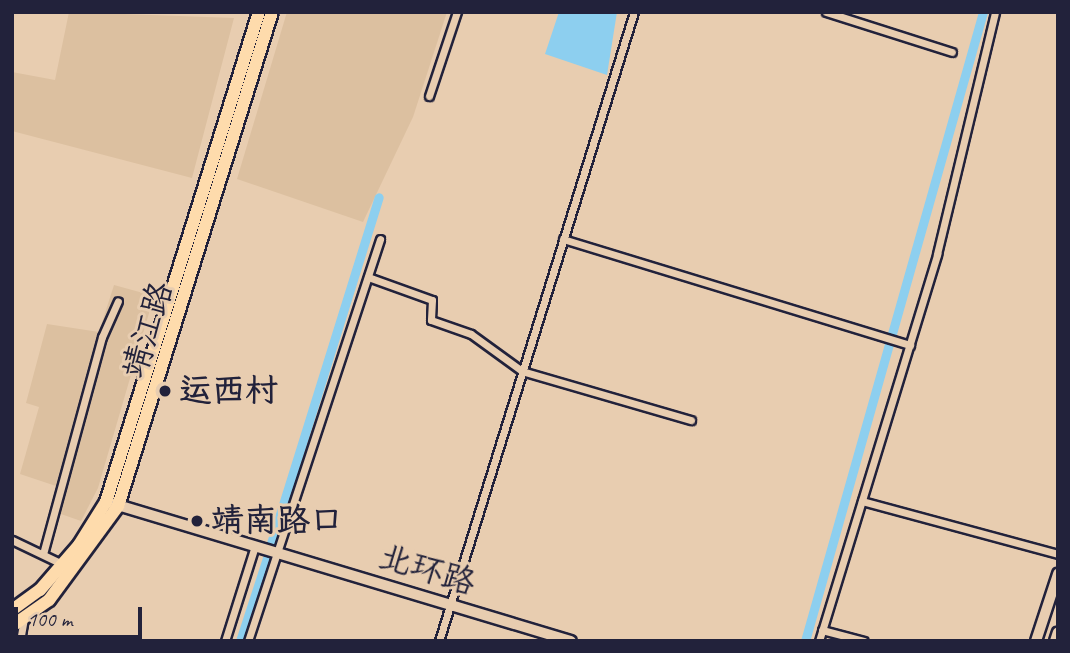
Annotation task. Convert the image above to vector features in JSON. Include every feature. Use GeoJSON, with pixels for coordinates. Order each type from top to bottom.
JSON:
{"type":"FeatureCollection","features":[{"type":"Feature","properties":{"kind":"main road","name":"靖江路"},"geometry":{"type":"LineString","coordinates":[[12,610],[62,565],[112,504],[259,12]]}},
{"type":"Feature","properties":{"kind":"main road","name":"靖江路"},"geometry":{"type":"LineString","coordinates":[[12,626],[50,600],[112,504],[272,12]]}},
{"type":"Feature","properties":{"kind":"main road","name":"北环路"},"geometry":{"type":"LineString","coordinates":[[112,504],[571,641]]}},
{"type":"Feature","properties":{"kind":"main road"},"geometry":{"type":"LineString","coordinates":[[1036,641],[1058,574]]}},
{"type":"Feature","properties":{"kind":"main road"},"geometry":{"type":"LineString","coordinates":[[1055,641],[1058,632]]}},
{"type":"Feature","properties":{"kind":"street"},"geometry":{"type":"LineString","coordinates":[[429,96],[457,12]]}},
{"type":"Feature","properties":{"kind":"street"},"geometry":{"type":"LineString","coordinates":[[439,641],[634,12]]}},
{"type":"Feature","properties":{"kind":"street"},"geometry":{"type":"LineString","coordinates":[[826,12],[952,52]]}},
{"type":"Feature","properties":{"kind":"street"},"geometry":{"type":"LineString","coordinates":[[819,641],[909,345],[995,12]]}},
{"type":"Feature","properties":{"kind":"street"},"geometry":{"type":"LineString","coordinates":[[248,641],[380,239]]}},
{"type":"Feature","properties":{"kind":"street"},"geometry":{"type":"LineString","coordinates":[[563,239],[909,345]]}},
{"type":"Feature","properties":{"kind":"street"},"geometry":{"type":"LineString","coordinates":[[368,277],[432,300],[431,320],[471,334],[522,370],[691,420]]}},
{"type":"Feature","properties":{"kind":"street"},"geometry":{"type":"LineString","coordinates":[[43,554],[102,337],[118,301]]}},
{"type":"Feature","properties":{"kind":"street"},"geometry":{"type":"LineString","coordinates":[[862,500],[1058,554]]}},
{"type":"Feature","properties":{"kind":"street"},"geometry":{"type":"LineString","coordinates":[[12,540],[62,565]]}},
{"type":"Feature","properties":{"kind":"street"},"geometry":{"type":"LineString","coordinates":[[225,641],[255,546]]}},
{"type":"Feature","properties":{"kind":"street"},"geometry":{"type":"LineString","coordinates":[[20,641],[24,617]]}},
{"type":"Feature","properties":{"kind":"street"},"geometry":{"type":"LineString","coordinates":[[822,630],[864,641]]}},
{"type":"Feature","properties":{"kind":"shaded area"},"geometry":{"type":"Polygon","coordinates":[[[69,12],[234,18],[192,178],[12,131],[12,72],[55,80],[69,12]]]}},
{"type":"Feature","properties":{"kind":"shaded area"},"geometry":{"type":"Polygon","coordinates":[[[287,12],[447,12],[413,117],[363,222],[237,179],[287,12]]]}},
{"type":"Feature","properties":{"kind":"shaded area"},"geometry":{"type":"Polygon","coordinates":[[[114,285],[154,296],[98,488],[81,521],[58,513],[65,489],[20,474],[39,407],[26,403],[47,324],[99,332],[114,285]]]}},
{"type":"Feature","properties":{"kind":"water"},"geometry":{"type":"Polygon","coordinates":[[[559,12],[617,12],[607,75],[545,54],[559,12]]]}},
{"type":"Feature","properties":{"kind":"waterway"},"geometry":{"type":"LineString","coordinates":[[805,641],[983,12]]}},
{"type":"Feature","properties":{"kind":"waterway"},"geometry":{"type":"LineString","coordinates":[[271,543],[379,197]]}},
{"type":"Feature","properties":{"kind":"waterway"},"geometry":{"type":"LineString","coordinates":[[240,641],[267,558]]}},
{"type":"Feature","properties":{"kind":"place","name":"运西村"},"geometry":{"type":"Point","coordinates":[165,391]}},
{"type":"Feature","properties":{"kind":"place","name":"靖南路口"},"geometry":{"type":"Point","coordinates":[197,521]}}]}
